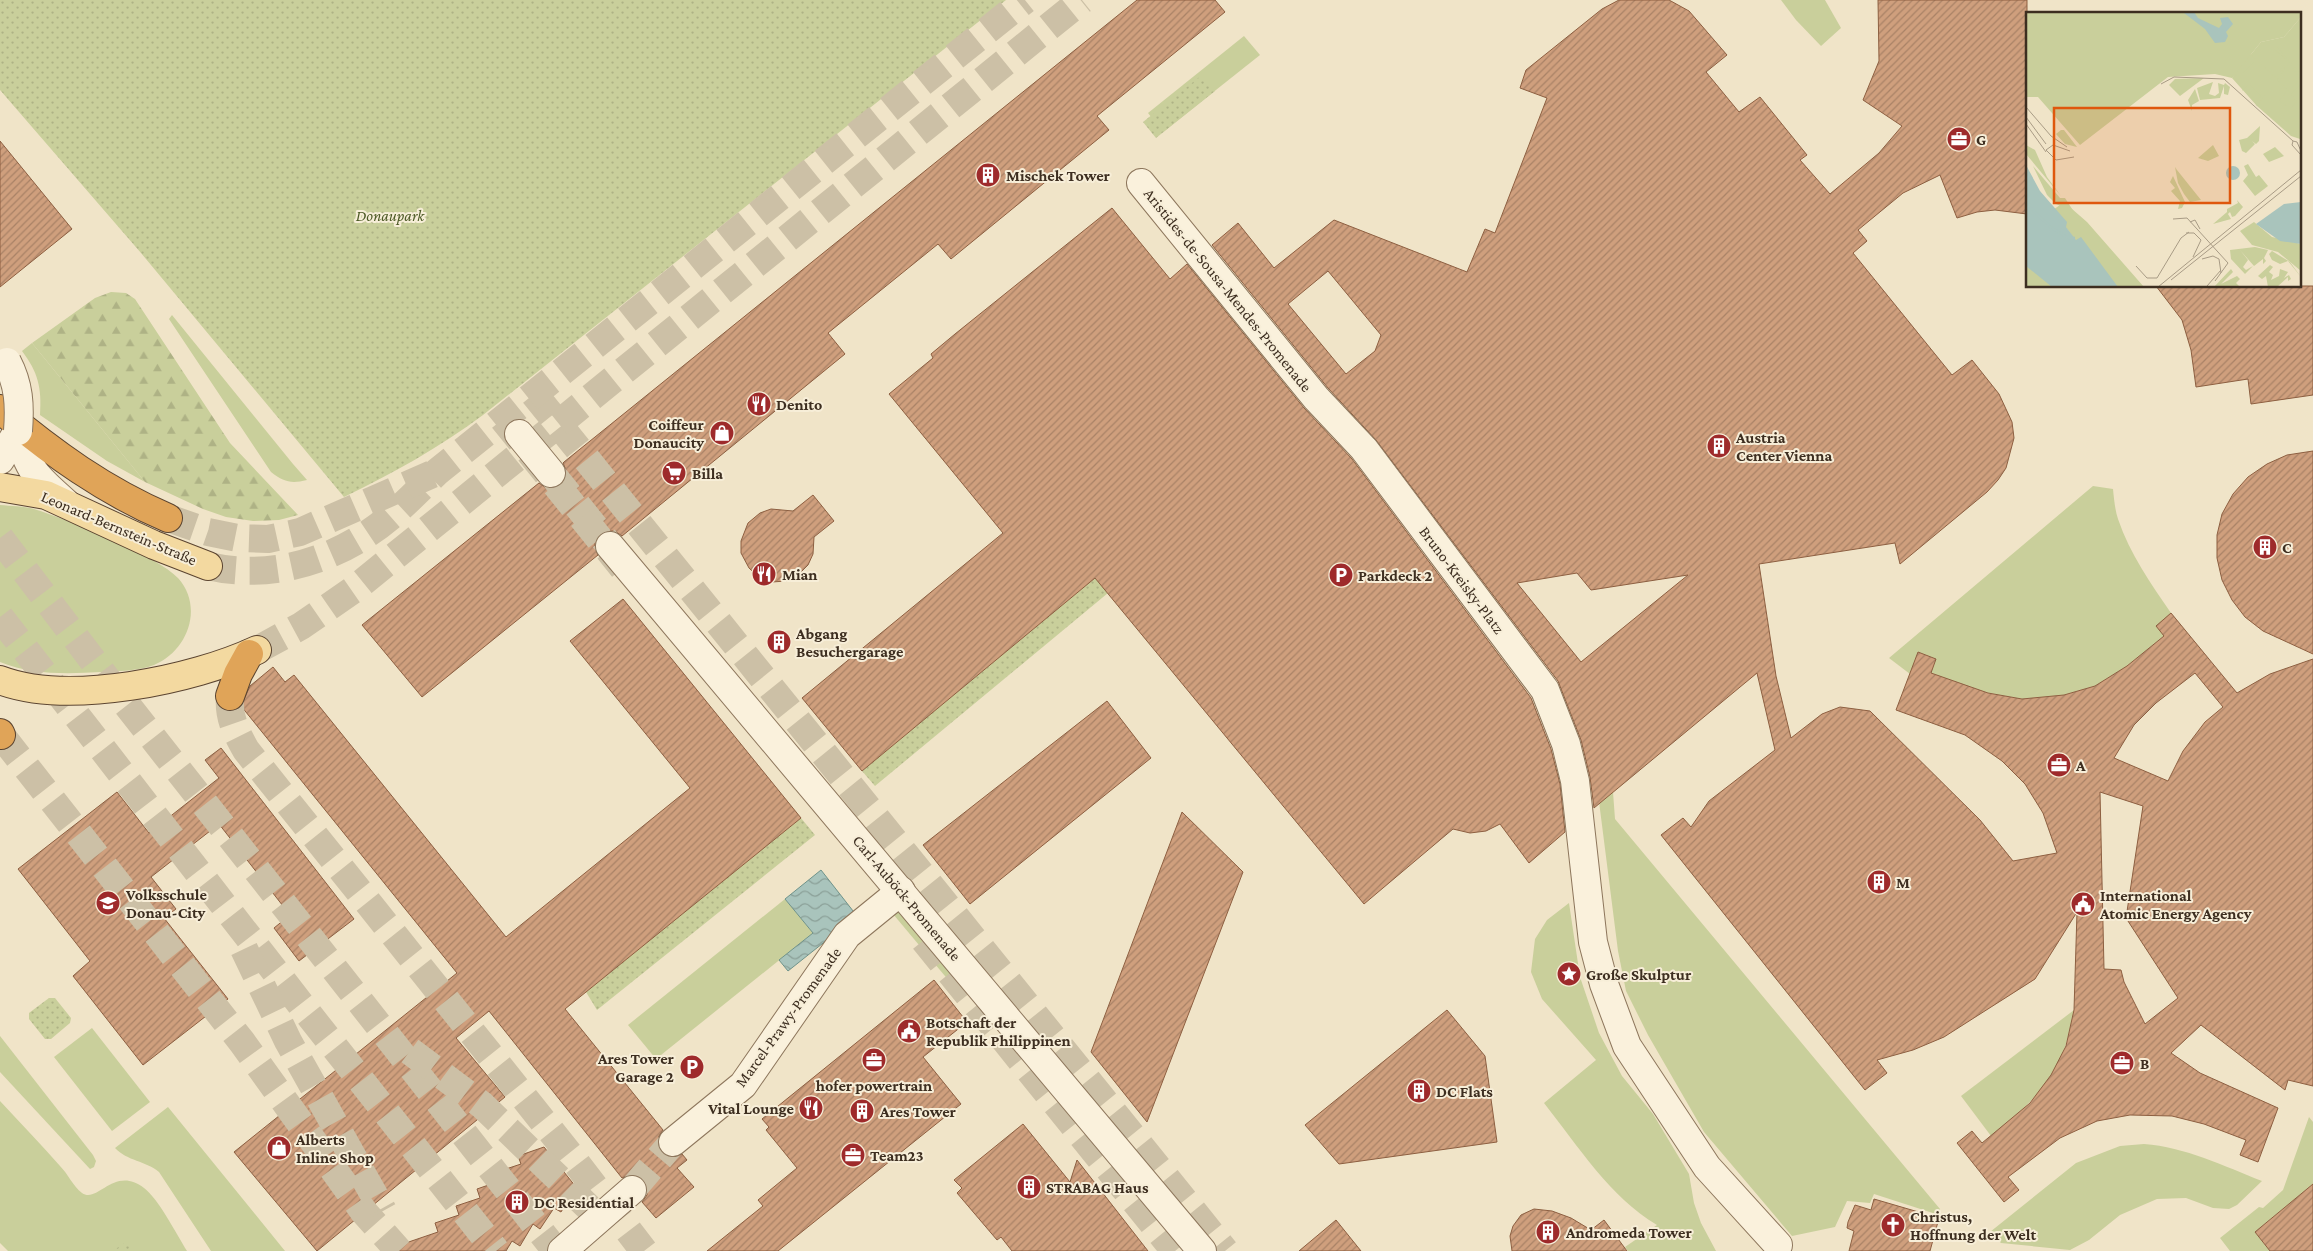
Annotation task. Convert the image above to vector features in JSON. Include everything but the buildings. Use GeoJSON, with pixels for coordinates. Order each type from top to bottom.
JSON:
{"type":"FeatureCollection","features":[{"type":"Feature","properties":{"kind":"highway"},"geometry":{"type":"LineString","coordinates":[[0,409],[44,446],[96,482],[138,505],[168,518]]}},
{"type":"Feature","properties":{"kind":"highway"},"geometry":{"type":"LineString","coordinates":[[230,696],[238,674],[253,652]]}},
{"type":"Feature","properties":{"kind":"main road","name":"Leonard-Bernstein-Straße"},"geometry":{"type":"LineString","coordinates":[[0,487],[46,495],[66,502],[154,545],[208,566]]}},
{"type":"Feature","properties":{"kind":"main road"},"geometry":{"type":"LineString","coordinates":[[0,680],[44,689],[118,687],[185,675],[253,652]]}},
{"type":"Feature","properties":{"kind":"street","name":"Aristides-de-Sousa-Mendes-Promenade"},"geometry":{"type":"LineString","coordinates":[[1141,183],[1316,398]]}},
{"type":"Feature","properties":{"kind":"street"},"geometry":{"type":"LineString","coordinates":[[4,358],[16,378],[20,403],[18,431],[26,459],[37,477],[66,502]]}},
{"type":"Feature","properties":{"kind":"street","name":"Bruno-Kreisky-Platz"},"geometry":{"type":"LineString","coordinates":[[1316,398],[1364,449],[1545,690],[1566,744],[1575,781],[1592,942],[1604,984],[1627,1046],[1707,1167],[1778,1245]]}},
{"type":"Feature","properties":{"kind":"street"},"geometry":{"type":"LineString","coordinates":[[0,460],[18,431]]}},
{"type":"Feature","properties":{"kind":"street"},"geometry":{"type":"LineString","coordinates":[[519,434],[551,473]]}},
{"type":"Feature","properties":{"kind":"street","name":"Carl-Auböck-Promenade"},"geometry":{"type":"LineString","coordinates":[[610,546],[1202,1251]]}},
{"type":"Feature","properties":{"kind":"street","name":"Marcel-Prawy-Promenade"},"geometry":{"type":"LineString","coordinates":[[673,1142],[744,1084],[847,935],[901,891]]}},
{"type":"Feature","properties":{"kind":"street"},"geometry":{"type":"LineString","coordinates":[[562,1251],[632,1190]]}},
{"type":"Feature","properties":{"kind":"green space","name":"Donaupark"},"geometry":{"type":"Polygon","coordinates":[[[0,0],[1006,0],[483,415],[415,459],[344,497],[141,253],[0,90],[0,0]]]}},
{"type":"Feature","properties":{"kind":"green space"},"geometry":{"type":"Polygon","coordinates":[[[1781,0],[1825,0],[1841,28],[1821,46],[1796,20],[1781,0]]]}},
{"type":"Feature","properties":{"kind":"green space"},"geometry":{"type":"Polygon","coordinates":[[[1244,36],[1260,55],[1163,132],[1148,113],[1244,36]]]}},
{"type":"Feature","properties":{"kind":"green space"},"geometry":{"type":"Polygon","coordinates":[[[1202,75],[1215,91],[1156,138],[1143,122],[1202,75]]]}},
{"type":"Feature","properties":{"kind":"green space"},"geometry":{"type":"Polygon","coordinates":[[[111,292],[126,293],[135,299],[230,443],[298,515],[279,520],[253,521],[226,517],[203,509],[145,482],[32,343],[95,298],[111,292]]]}},
{"type":"Feature","properties":{"kind":"green space"},"geometry":{"type":"Polygon","coordinates":[[[172,315],[307,480],[288,481],[271,472],[169,319],[172,315]]]}},
{"type":"Feature","properties":{"kind":"green space"},"geometry":{"type":"Polygon","coordinates":[[[32,343],[145,482],[107,461],[40,415],[38,381],[32,366],[22,351],[32,343]]]}},
{"type":"Feature","properties":{"kind":"green space"},"geometry":{"type":"Polygon","coordinates":[[[2093,486],[2113,489],[2117,516],[2123,532],[2149,580],[2171,613],[2164,636],[2127,666],[2095,686],[2064,695],[2022,699],[1988,693],[1910,674],[1889,658],[2093,486]]]}},
{"type":"Feature","properties":{"kind":"green space"},"geometry":{"type":"Polygon","coordinates":[[[0,505],[30,508],[66,520],[132,549],[167,569],[178,578],[186,589],[191,615],[183,639],[176,650],[154,665],[121,671],[50,673],[24,669],[0,662],[0,505]]]}},
{"type":"Feature","properties":{"kind":"green space"},"geometry":{"type":"Polygon","coordinates":[[[1095,578],[1108,593],[875,786],[862,771],[1095,578]]]}},
{"type":"Feature","properties":{"kind":"green space"},"geometry":{"type":"Polygon","coordinates":[[[1596,778],[1613,792],[1615,819],[1940,1209],[1939,1215],[1874,1194],[1870,1203],[1847,1201],[1835,1227],[1792,1236],[1704,1132],[1648,1035],[1626,991],[1618,951],[1596,778]]]}},
{"type":"Feature","properties":{"kind":"green space"},"geometry":{"type":"Polygon","coordinates":[[[801,818],[815,835],[597,1010],[586,992],[801,818]]]}},
{"type":"Feature","properties":{"kind":"green space"},"geometry":{"type":"Polygon","coordinates":[[[785,899],[813,933],[656,1059],[628,1025],[785,899]]]}},
{"type":"Feature","properties":{"kind":"green space"},"geometry":{"type":"Polygon","coordinates":[[[896,902],[963,981],[955,988],[888,908],[896,902]]]}},
{"type":"Feature","properties":{"kind":"green space"},"geometry":{"type":"Polygon","coordinates":[[[1569,903],[1580,977],[1599,1033],[1622,1076],[1653,1114],[1689,1174],[1694,1203],[1701,1223],[1716,1251],[1628,1251],[1625,1247],[1657,1225],[1624,1200],[1596,1170],[1544,1103],[1596,1060],[1542,999],[1531,972],[1535,939],[1547,920],[1569,903]]]}},
{"type":"Feature","properties":{"kind":"green space"},"geometry":{"type":"Polygon","coordinates":[[[49,998],[55,998],[71,1018],[70,1023],[51,1039],[45,1039],[29,1019],[29,1013],[49,998]]]}},
{"type":"Feature","properties":{"kind":"green space"},"geometry":{"type":"Polygon","coordinates":[[[2074,1010],[2066,1044],[2054,1071],[2036,1096],[1991,1136],[1961,1096],[2074,1010]]]}},
{"type":"Feature","properties":{"kind":"green space"},"geometry":{"type":"Polygon","coordinates":[[[92,1028],[150,1102],[112,1131],[54,1057],[92,1028]]]}},
{"type":"Feature","properties":{"kind":"green space"},"geometry":{"type":"Polygon","coordinates":[[[0,1036],[93,1155],[96,1161],[94,1167],[90,1169],[0,1072],[0,1036]]]}},
{"type":"Feature","properties":{"kind":"green space"},"geometry":{"type":"Polygon","coordinates":[[[0,1101],[63,1169],[82,1193],[94,1194],[115,1182],[124,1181],[133,1182],[144,1188],[161,1208],[187,1251],[8,1251],[0,1243],[0,1101]]]}},
{"type":"Feature","properties":{"kind":"green space"},"geometry":{"type":"Polygon","coordinates":[[[168,1107],[285,1251],[211,1251],[159,1172],[148,1165],[125,1156],[115,1148],[168,1107]]]}},
{"type":"Feature","properties":{"kind":"green space"},"geometry":{"type":"Polygon","coordinates":[[[2309,1117],[2313,1122],[2313,1184],[2255,1232],[2270,1251],[2230,1251],[2220,1238],[2259,1207],[2263,1208],[2283,1190],[2309,1117]]]}},
{"type":"Feature","properties":{"kind":"green space"},"geometry":{"type":"Polygon","coordinates":[[[2144,1144],[2189,1153],[2262,1181],[2237,1205],[2229,1209],[2213,1208],[2186,1198],[2157,1199],[2120,1215],[2089,1240],[2070,1250],[2001,1243],[1990,1232],[2076,1163],[2120,1146],[2144,1144]]]}},
{"type":"Feature","properties":{"kind":"green space"},"geometry":{"type":"Polygon","coordinates":[[[127,1241],[138,1251],[113,1251],[127,1241]]]}},
{"type":"Feature","properties":{"kind":"water"},"geometry":{"type":"Polygon","coordinates":[[[821,870],[857,916],[788,971],[779,960],[813,933],[785,899],[821,870]]]}},
{"type":"Feature","properties":{"kind":"tunnel"},"geometry":{"type":"LineString","coordinates":[[208,566],[256,571],[304,563],[349,545],[370,532],[396,512],[437,472],[1025,0]]}},
{"type":"Feature","properties":{"kind":"tunnel"},"geometry":{"type":"LineString","coordinates":[[257,650],[301,626],[353,590],[1082,0]]}},
{"type":"Feature","properties":{"kind":"tunnel"},"geometry":{"type":"LineString","coordinates":[[534,394],[1225,1251]]}},
{"type":"Feature","properties":{"kind":"tunnel"},"geometry":{"type":"LineString","coordinates":[[503,419],[623,568]]}},
{"type":"Feature","properties":{"kind":"tunnel"},"geometry":{"type":"LineString","coordinates":[[168,518],[208,532],[238,538],[268,539],[300,532],[437,472]]}},
{"type":"Feature","properties":{"kind":"tunnel"},"geometry":{"type":"LineString","coordinates":[[551,473],[610,546]]}},
{"type":"Feature","properties":{"kind":"tunnel"},"geometry":{"type":"LineString","coordinates":[[0,538],[116,691],[556,1251]]}},
{"type":"Feature","properties":{"kind":"tunnel"},"geometry":{"type":"LineString","coordinates":[[0,617],[302,1006],[496,1251]]}},
{"type":"Feature","properties":{"kind":"tunnel"},"geometry":{"type":"LineString","coordinates":[[230,696],[232,718],[236,731],[246,750],[574,1160],[644,1251]]}},
{"type":"Feature","properties":{"kind":"tunnel"},"geometry":{"type":"LineString","coordinates":[[1,735],[242,1042],[364,1212],[399,1251]]}},
{"type":"Feature","properties":{"kind":"tunnel"},"geometry":{"type":"LineString","coordinates":[[924,940],[1175,1251]]}},
{"type":"Feature","properties":{"kind":"tunnel"},"geometry":{"type":"LineString","coordinates":[[244,949],[288,1041],[383,1211]]}},
{"type":"Feature","properties":{"kind":"tunnel"},"geometry":{"type":"LineString","coordinates":[[410,1051],[482,1105],[608,1226]]}},
{"type":"Feature","properties":{"kind":"tunnel"},"geometry":{"type":"LineString","coordinates":[[632,1190],[673,1142]]}},
{"type":"Feature","properties":{"kind":"place","name":"G"},"geometry":{"type":"Point","coordinates":[1959,139]}},
{"type":"Feature","properties":{"kind":"place","name":"Mischek Tower"},"geometry":{"type":"Point","coordinates":[988,175]}},
{"type":"Feature","properties":{"kind":"place","name":"Denito"},"geometry":{"type":"Point","coordinates":[759,404]}},
{"type":"Feature","properties":{"kind":"place","name":"Coiffeur Donaucity"},"geometry":{"type":"Point","coordinates":[722,433]}},
{"type":"Feature","properties":{"kind":"place","name":"Austria Center Vienna"},"geometry":{"type":"Point","coordinates":[1719,446]}},
{"type":"Feature","properties":{"kind":"place","name":"Billa"},"geometry":{"type":"Point","coordinates":[674,473]}},
{"type":"Feature","properties":{"kind":"place","name":"C"},"geometry":{"type":"Point","coordinates":[2265,547]}},
{"type":"Feature","properties":{"kind":"place","name":"Mian"},"geometry":{"type":"Point","coordinates":[764,574]}},
{"type":"Feature","properties":{"kind":"place","name":"Parkdeck 2"},"geometry":{"type":"Point","coordinates":[1341,575]}},
{"type":"Feature","properties":{"kind":"place","name":"Abgang Besuchergarage"},"geometry":{"type":"Point","coordinates":[779,642]}},
{"type":"Feature","properties":{"kind":"place","name":"A"},"geometry":{"type":"Point","coordinates":[2059,765]}},
{"type":"Feature","properties":{"kind":"place","name":"M"},"geometry":{"type":"Point","coordinates":[1879,882]}},
{"type":"Feature","properties":{"kind":"place","name":"Volksschule Donau-City"},"geometry":{"type":"Point","coordinates":[108,903]}},
{"type":"Feature","properties":{"kind":"place","name":"International Atomic Energy Agency"},"geometry":{"type":"Point","coordinates":[2083,904]}},
{"type":"Feature","properties":{"kind":"place","name":"Große Skulptur"},"geometry":{"type":"Point","coordinates":[1569,974]}},
{"type":"Feature","properties":{"kind":"place","name":"Botschaft der Republik Philippinen"},"geometry":{"type":"Point","coordinates":[909,1031]}},
{"type":"Feature","properties":{"kind":"place","name":"hofer powertrain"},"geometry":{"type":"Point","coordinates":[874,1060]}},
{"type":"Feature","properties":{"kind":"place","name":"B"},"geometry":{"type":"Point","coordinates":[2122,1063]}},
{"type":"Feature","properties":{"kind":"place","name":"Ares Tower Garage 2"},"geometry":{"type":"Point","coordinates":[692,1067]}},
{"type":"Feature","properties":{"kind":"place","name":"DC Flats"},"geometry":{"type":"Point","coordinates":[1419,1091]}},
{"type":"Feature","properties":{"kind":"place","name":"Vital Lounge"},"geometry":{"type":"Point","coordinates":[811,1108]}},
{"type":"Feature","properties":{"kind":"place","name":"Ares Tower"},"geometry":{"type":"Point","coordinates":[862,1111]}},
{"type":"Feature","properties":{"kind":"place","name":"Alberts Inline Shop"},"geometry":{"type":"Point","coordinates":[279,1148]}},
{"type":"Feature","properties":{"kind":"place","name":"Team23"},"geometry":{"type":"Point","coordinates":[853,1155]}},
{"type":"Feature","properties":{"kind":"place","name":"STRABAG Haus"},"geometry":{"type":"Point","coordinates":[1029,1187]}},
{"type":"Feature","properties":{"kind":"place","name":"DC Residential"},"geometry":{"type":"Point","coordinates":[517,1202]}},
{"type":"Feature","properties":{"kind":"place","name":"Christus, Hoffnung der Welt"},"geometry":{"type":"Point","coordinates":[1893,1225]}},
{"type":"Feature","properties":{"kind":"place","name":"Andromeda Tower"},"geometry":{"type":"Point","coordinates":[1548,1232]}}]}
